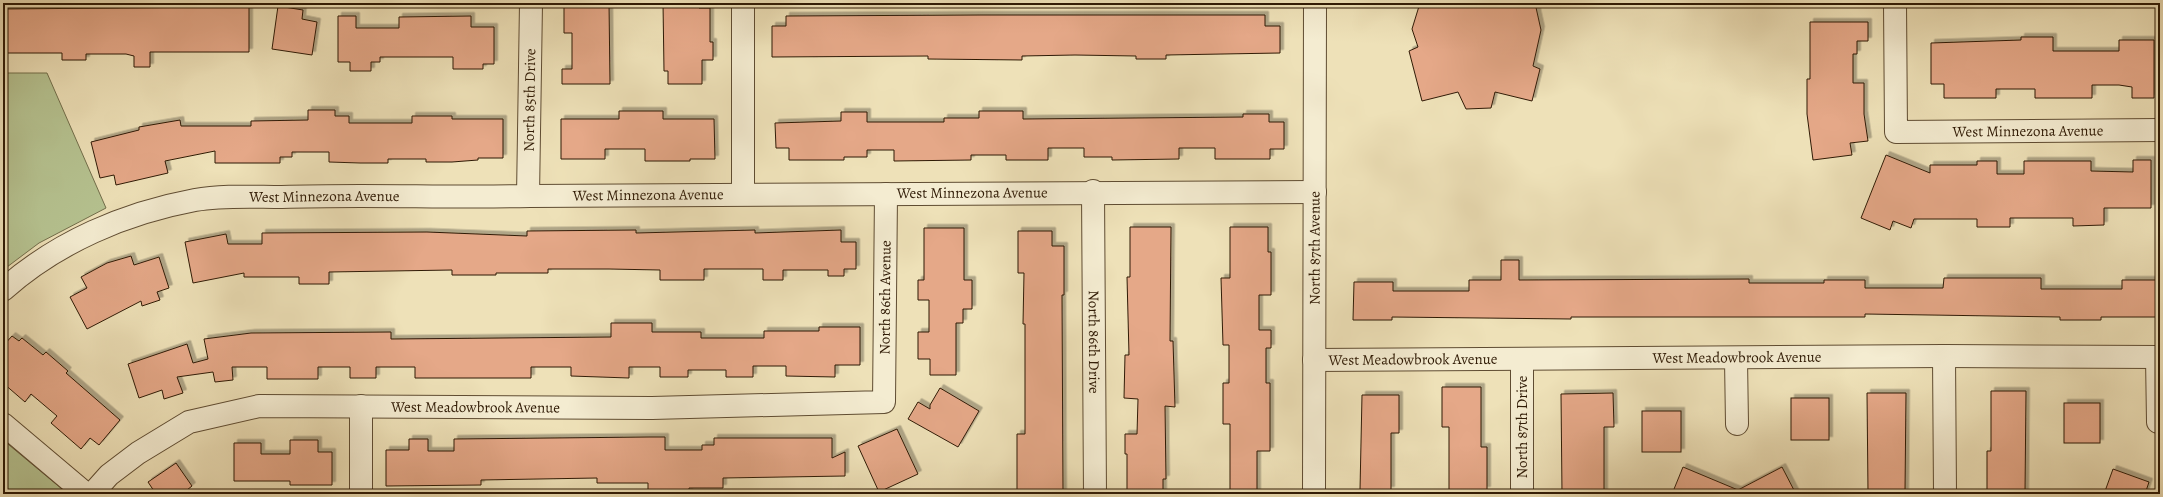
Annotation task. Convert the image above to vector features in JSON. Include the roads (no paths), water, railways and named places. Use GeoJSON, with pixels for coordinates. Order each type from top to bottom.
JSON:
{"type":"FeatureCollection","features":[{"type":"Feature","properties":{"kind":"street","name":"North 85th Drive"},"geometry":{"type":"LineString","coordinates":[[528,196],[531,3]]}},
{"type":"Feature","properties":{"kind":"street"},"geometry":{"type":"LineString","coordinates":[[743,194],[744,3]]}},
{"type":"Feature","properties":{"kind":"street","name":"North 87th Avenue"},"geometry":{"type":"LineString","coordinates":[[1314,494],[1315,3]]}},
{"type":"Feature","properties":{"kind":"street","name":"West Minnezona Avenue"},"geometry":{"type":"LineString","coordinates":[[1895,3],[1896,132],[2160,130]]}},
{"type":"Feature","properties":{"kind":"street","name":"West Minnezona Avenue"},"geometry":{"type":"LineString","coordinates":[[3,290],[17,277],[62,248],[105,226],[149,210],[200,199],[320,196],[886,194],[1093,191],[1315,192]]}},
{"type":"Feature","properties":{"kind":"street","name":"North 86th Drive"},"geometry":{"type":"LineString","coordinates":[[1093,191],[1095,494]]}},
{"type":"Feature","properties":{"kind":"street","name":"North 86th Avenue"},"geometry":{"type":"LineString","coordinates":[[884,402],[886,194]]}},
{"type":"Feature","properties":{"kind":"street"},"geometry":{"type":"LineString","coordinates":[[1944,356],[1944,494]]}},
{"type":"Feature","properties":{"kind":"street","name":"West Meadowbrook Avenue"},"geometry":{"type":"LineString","coordinates":[[1314,360],[1522,360],[1944,356],[2158,357]]}},
{"type":"Feature","properties":{"kind":"street"},"geometry":{"type":"LineString","coordinates":[[2158,357],[2158,422]]}},
{"type":"Feature","properties":{"kind":"street"},"geometry":{"type":"LineString","coordinates":[[1736,358],[1737,424]]}},
{"type":"Feature","properties":{"kind":"street","name":"North 87th Drive"},"geometry":{"type":"LineString","coordinates":[[1522,360],[1522,494]]}},
{"type":"Feature","properties":{"kind":"street","name":"West Meadowbrook Avenue"},"geometry":{"type":"LineString","coordinates":[[92,494],[110,475],[138,453],[189,422],[259,406],[652,408],[884,402]]}},
{"type":"Feature","properties":{"kind":"street"},"geometry":{"type":"LineString","coordinates":[[361,406],[361,494]]}},
{"type":"Feature","properties":{"kind":"street"},"geometry":{"type":"LineString","coordinates":[[3,424],[86,494]]}}]}
